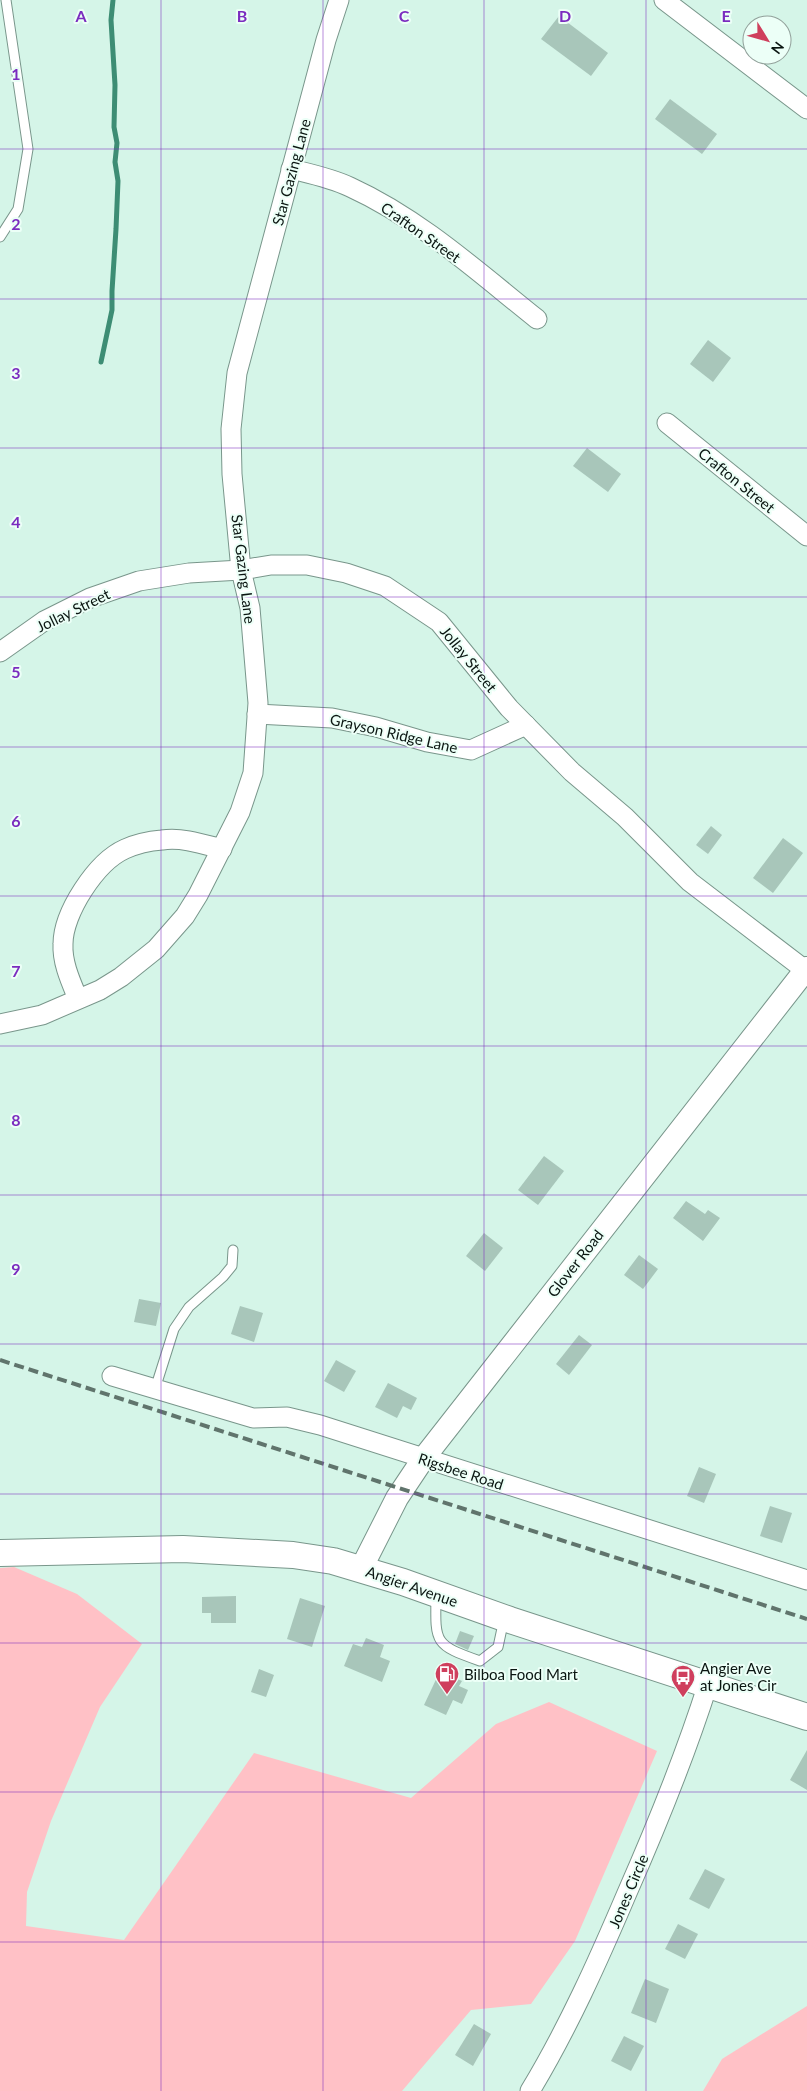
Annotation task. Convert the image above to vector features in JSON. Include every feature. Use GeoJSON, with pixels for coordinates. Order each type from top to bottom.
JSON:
{"type":"FeatureCollection","features":[{"type":"Feature","properties":{"kind":"main road","name":"Angier Avenue"},"geometry":{"type":"LineString","coordinates":[[0,1553],[183,1549],[232,1550],[293,1555],[333,1561],[807,1717]]}},
{"type":"Feature","properties":{"kind":"street","name":"Star Gazing Lane"},"geometry":{"type":"LineString","coordinates":[[0,1024],[42,1015],[78,999],[121,977],[156,949],[185,916],[202,889],[240,812],[253,773],[257,714],[256,672],[250,608],[241,570],[232,474],[231,429],[237,374],[326,40],[339,0]]}},
{"type":"Feature","properties":{"kind":"street"},"geometry":{"type":"LineString","coordinates":[[664,0],[807,109]]}},
{"type":"Feature","properties":{"kind":"street","name":"Crafton Street"},"geometry":{"type":"LineString","coordinates":[[291,170],[321,176],[349,186],[402,214],[537,319]]}},
{"type":"Feature","properties":{"kind":"street","name":"Crafton Street"},"geometry":{"type":"LineString","coordinates":[[667,423],[807,536]]}},
{"type":"Feature","properties":{"kind":"street","name":"Jollay Street"},"geometry":{"type":"LineString","coordinates":[[0,652],[44,621],[90,598],[131,584],[189,573],[241,570],[271,565],[307,565],[346,573],[385,586],[439,622],[509,708],[572,772],[625,817],[690,882],[806,969]]}},
{"type":"Feature","properties":{"kind":"street","name":"Grayson Ridge Lane"},"geometry":{"type":"LineString","coordinates":[[257,714],[332,718],[427,742],[471,750],[526,725]]}},
{"type":"Feature","properties":{"kind":"street"},"geometry":{"type":"LineString","coordinates":[[78,999],[69,978],[62,947],[64,928],[70,912],[80,895],[107,862],[124,849],[164,839],[183,840],[222,849]]}},
{"type":"Feature","properties":{"kind":"street","name":"Glover Road"},"geometry":{"type":"LineString","coordinates":[[361,1569],[397,1498],[423,1459],[806,969]]}},
{"type":"Feature","properties":{"kind":"street","name":"Rigsbee Road"},"geometry":{"type":"LineString","coordinates":[[112,1376],[253,1418],[287,1417],[320,1425],[807,1580]]}},
{"type":"Feature","properties":{"kind":"street","name":"Jones Circle"},"geometry":{"type":"LineString","coordinates":[[530,2091],[560,2040],[610,1931],[676,1778],[708,1684]]}},
{"type":"Feature","properties":{"kind":"lane"},"geometry":{"type":"LineString","coordinates":[[0,237],[18,209],[28,149],[6,0]]}},
{"type":"Feature","properties":{"kind":"lane"},"geometry":{"type":"LineString","coordinates":[[155,1389],[174,1329],[189,1307],[223,1278],[232,1266],[233,1250]]}},
{"type":"Feature","properties":{"kind":"lane"},"geometry":{"type":"LineString","coordinates":[[436,1594],[435,1631],[450,1651],[480,1661],[498,1647],[505,1618]]}},
{"type":"Feature","properties":{"kind":"shaded area"},"geometry":{"type":"Polygon","coordinates":[[[14,1567],[77,1594],[142,1644],[100,1707],[51,1821],[27,1892],[26,1926],[124,1940],[254,1753],[411,1798],[496,1724],[549,1702],[657,1751],[575,1941],[531,2004],[471,2010],[402,2091],[0,2091],[0,1568],[14,1567]]]}},
{"type":"Feature","properties":{"kind":"shaded area"},"geometry":{"type":"Polygon","coordinates":[[[807,2006],[807,2091],[703,2091],[722,2059],[807,2006]]]}},
{"type":"Feature","properties":{"kind":"building"},"geometry":{"type":"Polygon","coordinates":[[[559,16],[608,53],[591,76],[541,39],[559,16]]]}},
{"type":"Feature","properties":{"kind":"building"},"geometry":{"type":"Polygon","coordinates":[[[670,99],[717,134],[702,154],[655,119],[670,99]]]}},
{"type":"Feature","properties":{"kind":"building"},"geometry":{"type":"Polygon","coordinates":[[[708,340],[731,358],[713,382],[690,364],[708,340]]]}},
{"type":"Feature","properties":{"kind":"building"},"geometry":{"type":"Polygon","coordinates":[[[587,448],[621,474],[608,492],[573,466],[587,448]]]}},
{"type":"Feature","properties":{"kind":"building"},"geometry":{"type":"Polygon","coordinates":[[[711,826],[722,835],[708,854],[696,845],[711,826]]]}},
{"type":"Feature","properties":{"kind":"building"},"geometry":{"type":"Polygon","coordinates":[[[783,838],[803,853],[773,893],[753,878],[783,838]]]}},
{"type":"Feature","properties":{"kind":"building"},"geometry":{"type":"Polygon","coordinates":[[[544,1156],[564,1171],[538,1205],[518,1190],[544,1156]]]}},
{"type":"Feature","properties":{"kind":"building"},"geometry":{"type":"Polygon","coordinates":[[[686,1201],[705,1214],[708,1210],[720,1218],[703,1241],[673,1218],[686,1201]]]}},
{"type":"Feature","properties":{"kind":"building"},"geometry":{"type":"Polygon","coordinates":[[[484,1233],[503,1248],[485,1271],[466,1256],[484,1233]]]}},
{"type":"Feature","properties":{"kind":"building"},"geometry":{"type":"Polygon","coordinates":[[[639,1255],[658,1269],[643,1289],[624,1275],[639,1255]]]}},
{"type":"Feature","properties":{"kind":"building"},"geometry":{"type":"Polygon","coordinates":[[[139,1299],[161,1303],[156,1326],[134,1322],[139,1299]]]}},
{"type":"Feature","properties":{"kind":"building"},"geometry":{"type":"Polygon","coordinates":[[[240,1306],[263,1313],[254,1342],[231,1334],[240,1306]]]}},
{"type":"Feature","properties":{"kind":"building"},"geometry":{"type":"Polygon","coordinates":[[[579,1335],[592,1345],[569,1375],[556,1364],[579,1335]]]}},
{"type":"Feature","properties":{"kind":"building"},"geometry":{"type":"Polygon","coordinates":[[[336,1360],[356,1371],[344,1392],[324,1381],[336,1360]]]}},
{"type":"Feature","properties":{"kind":"building"},"geometry":{"type":"Polygon","coordinates":[[[388,1383],[417,1398],[411,1410],[403,1406],[397,1418],[375,1407],[388,1383]]]}},
{"type":"Feature","properties":{"kind":"building"},"geometry":{"type":"Polygon","coordinates":[[[699,1467],[716,1474],[704,1503],[687,1496],[699,1467]]]}},
{"type":"Feature","properties":{"kind":"building"},"geometry":{"type":"Polygon","coordinates":[[[770,1506],[792,1513],[782,1543],[760,1536],[770,1506]]]}},
{"type":"Feature","properties":{"kind":"building"},"geometry":{"type":"Polygon","coordinates":[[[236,1596],[236,1623],[211,1623],[211,1613],[202,1613],[202,1597],[236,1596]]]}},
{"type":"Feature","properties":{"kind":"building"},"geometry":{"type":"Polygon","coordinates":[[[300,1598],[325,1606],[312,1647],[287,1639],[300,1598]]]}},
{"type":"Feature","properties":{"kind":"building"},"geometry":{"type":"Polygon","coordinates":[[[460,1631],[474,1636],[468,1650],[455,1644],[460,1631]]]}},
{"type":"Feature","properties":{"kind":"building"},"geometry":{"type":"Polygon","coordinates":[[[366,1638],[384,1645],[380,1657],[390,1661],[382,1682],[344,1666],[353,1644],[362,1647],[366,1638]]]}},
{"type":"Feature","properties":{"kind":"building"},"geometry":{"type":"Polygon","coordinates":[[[259,1669],[274,1675],[266,1697],[251,1692],[259,1669]]]}},
{"type":"Feature","properties":{"kind":"building","name":"Bilboa Food Mart"},"geometry":{"type":"Polygon","coordinates":[[[440,1671],[462,1681],[459,1686],[468,1690],[462,1704],[453,1700],[446,1715],[424,1705],[440,1671]]]}},
{"type":"Feature","properties":{"kind":"building"},"geometry":{"type":"Polygon","coordinates":[[[807,1750],[807,1790],[790,1780],[807,1750]]]}},
{"type":"Feature","properties":{"kind":"building"},"geometry":{"type":"Polygon","coordinates":[[[705,1869],[725,1879],[709,1909],[689,1899],[705,1869]]]}},
{"type":"Feature","properties":{"kind":"building"},"geometry":{"type":"Polygon","coordinates":[[[678,1924],[698,1934],[685,1959],[665,1949],[678,1924]]]}},
{"type":"Feature","properties":{"kind":"building"},"geometry":{"type":"Polygon","coordinates":[[[645,1979],[669,1989],[656,2023],[631,2013],[645,1979]]]}},
{"type":"Feature","properties":{"kind":"building"},"geometry":{"type":"Polygon","coordinates":[[[474,2024],[491,2034],[473,2066],[455,2055],[474,2024]]]}},
{"type":"Feature","properties":{"kind":"building"},"geometry":{"type":"Polygon","coordinates":[[[624,2036],[644,2046],[631,2071],[611,2061],[624,2036]]]}},
{"type":"Feature","properties":{"kind":"waterway"},"geometry":{"type":"LineString","coordinates":[[101,362],[112,310],[118,181],[115,162],[117,143],[114,127],[115,85],[111,20],[113,0]]}},
{"type":"Feature","properties":{"kind":"railway"},"geometry":{"type":"LineString","coordinates":[[0,1360],[807,1619]]}},
{"type":"Feature","properties":{"kind":"place","name":"Bilboa Food Mart"},"geometry":{"type":"Point","coordinates":[447,1695]}},
{"type":"Feature","properties":{"kind":"place","name":"Angier Ave at Jones Cir"},"geometry":{"type":"Point","coordinates":[683,1698]}}]}
